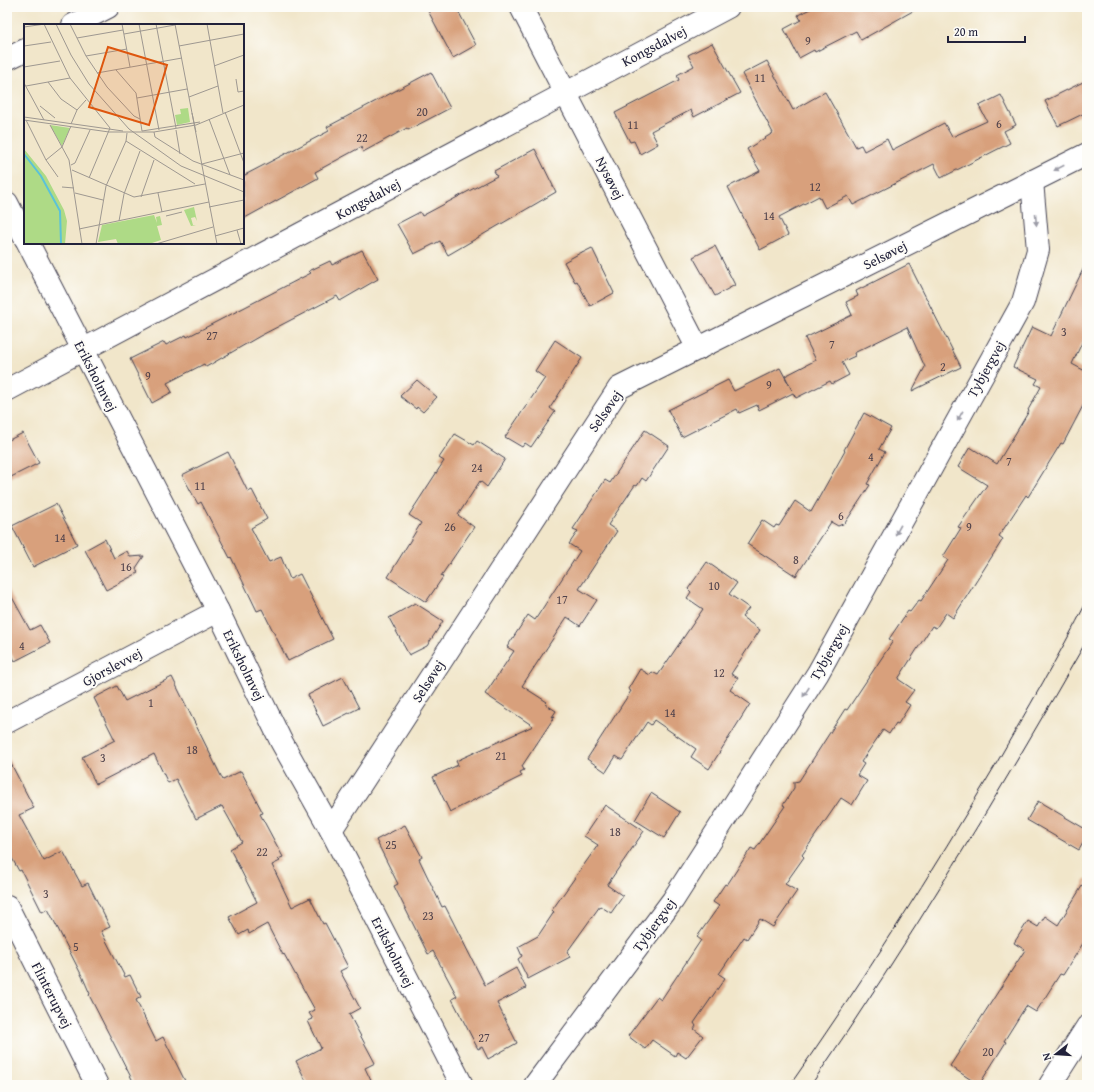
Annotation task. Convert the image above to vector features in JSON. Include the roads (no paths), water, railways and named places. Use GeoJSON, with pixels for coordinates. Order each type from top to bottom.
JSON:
{"type":"FeatureCollection","features":[{"type":"Feature","properties":{"kind":"street"},"geometry":{"type":"LineString","coordinates":[[75,24],[108,7]]}},
{"type":"Feature","properties":{"kind":"street","name":"Nysøvej"},"geometry":{"type":"LineString","coordinates":[[522,7],[698,349]]}},
{"type":"Feature","properties":{"kind":"street","name":"Kongsdalvej"},"geometry":{"type":"LineString","coordinates":[[7,390],[83,351],[728,7]]}},
{"type":"Feature","properties":{"kind":"street"},"geometry":{"type":"LineString","coordinates":[[7,59],[24,50]]}},
{"type":"Feature","properties":{"kind":"street","name":"Selsøvej"},"geometry":{"type":"LineString","coordinates":[[331,830],[619,388],[1087,154]]}},
{"type":"Feature","properties":{"kind":"street","name":"Tybjergvej"},"geometry":{"type":"LineString","coordinates":[[535,1085],[673,900],[818,673],[1023,302],[1038,250],[1032,181]]}},
{"type":"Feature","properties":{"kind":"street"},"geometry":{"type":"LineString","coordinates":[[7,203],[24,236]]}},
{"type":"Feature","properties":{"kind":"street","name":"Eriksholmvej"},"geometry":{"type":"LineString","coordinates":[[29,244],[218,611],[281,741],[331,830],[462,1085]]}},
{"type":"Feature","properties":{"kind":"street","name":"Gjorslevvej"},"geometry":{"type":"LineString","coordinates":[[7,722],[218,611]]}},
{"type":"Feature","properties":{"kind":"street","name":"Flinterupvej"},"geometry":{"type":"LineString","coordinates":[[7,906],[98,1085]]}},
{"type":"Feature","properties":{"kind":"street"},"geometry":{"type":"LineString","coordinates":[[1050,1085],[1087,1027]]}},
{"type":"Feature","properties":{"kind":"tram line"},"geometry":{"type":"LineString","coordinates":[[790,1085],[870,967],[947,846],[1031,703],[1087,601]]}},
{"type":"Feature","properties":{"kind":"tram line"},"geometry":{"type":"LineString","coordinates":[[811,1085],[884,976],[954,866],[1087,640]]}}]}
